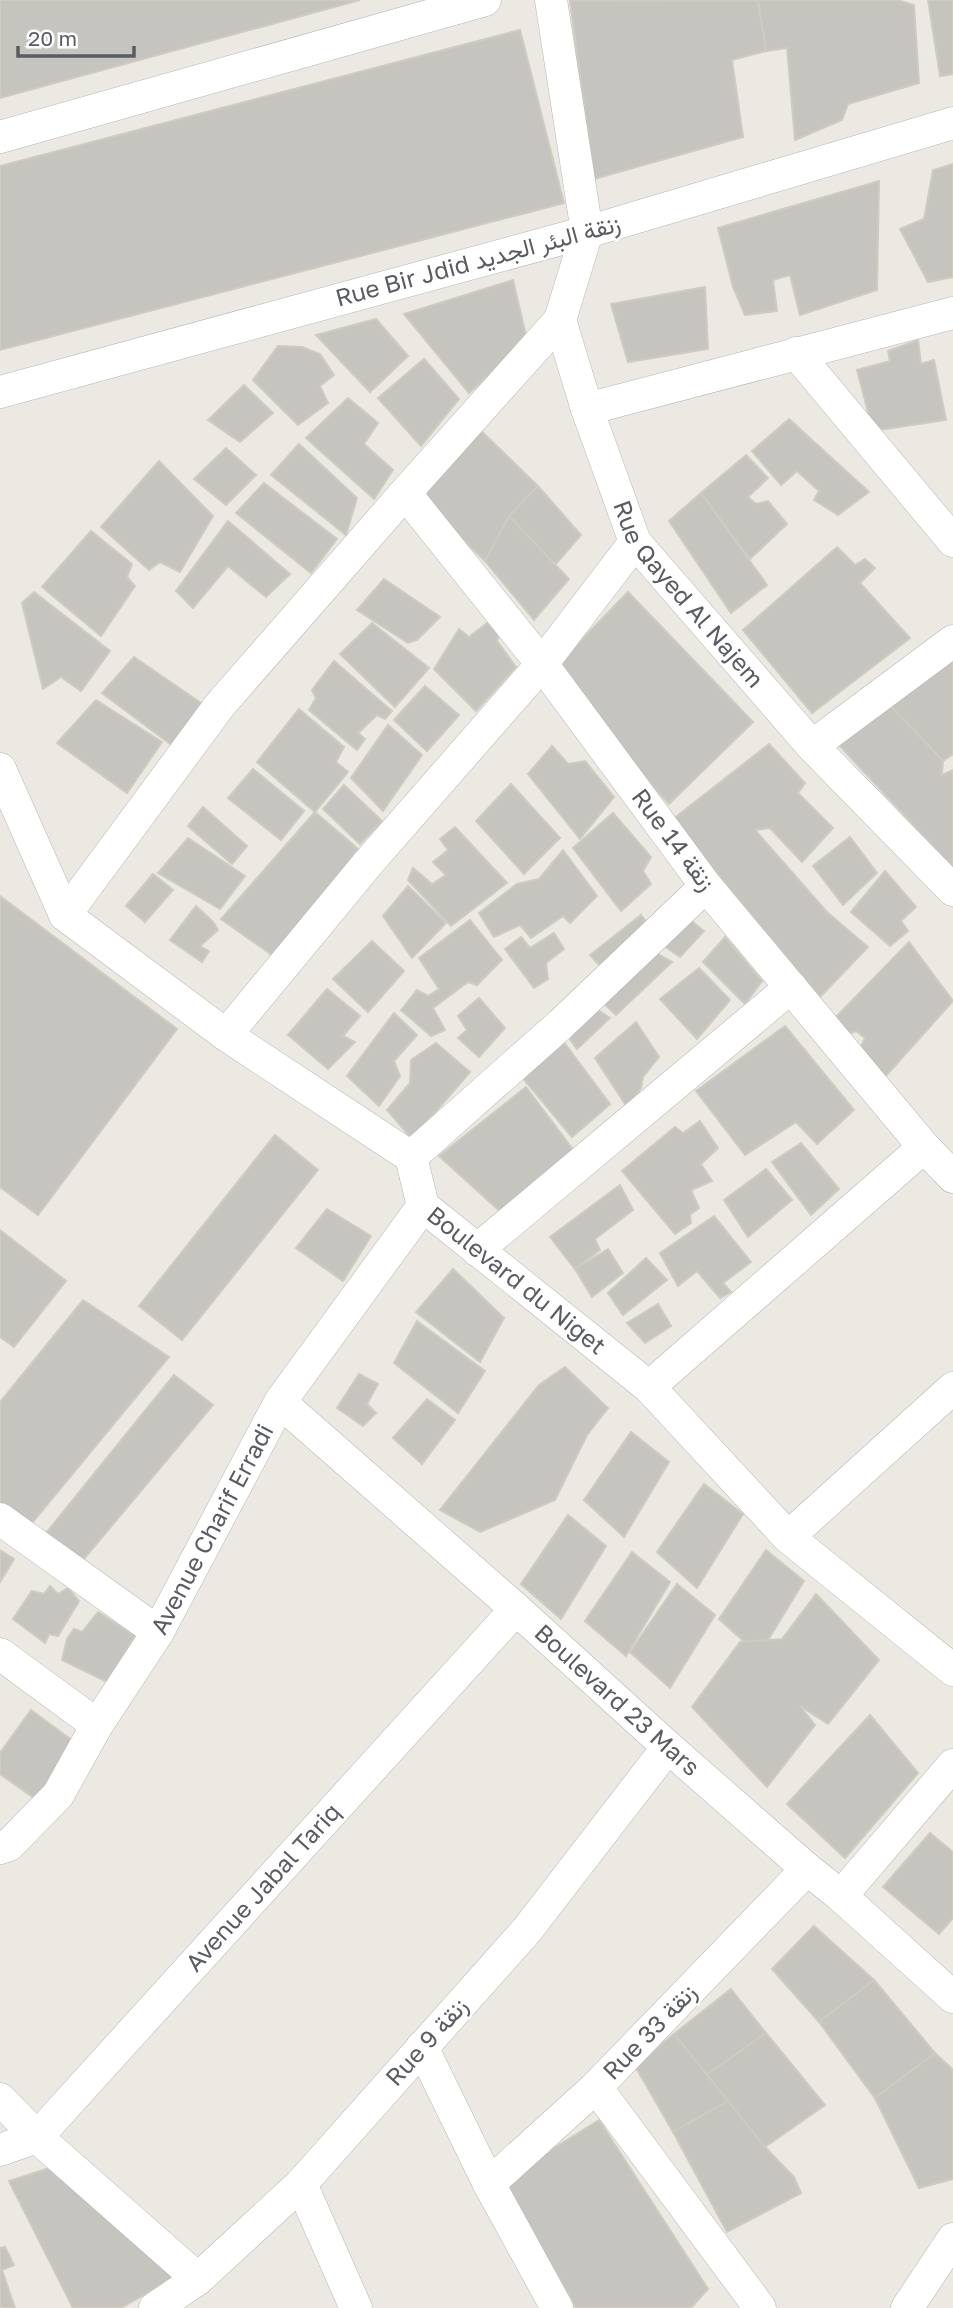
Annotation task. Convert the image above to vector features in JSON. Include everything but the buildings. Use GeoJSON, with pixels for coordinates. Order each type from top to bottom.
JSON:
{"type":"FeatureCollection","features":[{"type":"Feature","properties":{"kind":"street"},"geometry":{"type":"LineString","coordinates":[[0,137],[485,0]]}},
{"type":"Feature","properties":{"kind":"street"},"geometry":{"type":"LineString","coordinates":[[65,915],[220,705],[560,320],[587,232],[551,0]]}},
{"type":"Feature","properties":{"kind":"street","name":"Rue Bir Jdid زنقة البئر الجديد"},"geometry":{"type":"LineString","coordinates":[[0,392],[587,232],[953,123]]}},
{"type":"Feature","properties":{"kind":"street"},"geometry":{"type":"LineString","coordinates":[[587,409],[953,313]]}},
{"type":"Feature","properties":{"kind":"street","name":"Rue Qayed Al Najem"},"geometry":{"type":"LineString","coordinates":[[560,320],[587,409],[635,542],[812,746],[953,890]]}},
{"type":"Feature","properties":{"kind":"street"},"geometry":{"type":"LineString","coordinates":[[796,353],[953,541]]}},
{"type":"Feature","properties":{"kind":"street","name":"Rue 14 زنقة"},"geometry":{"type":"LineString","coordinates":[[405,493],[542,664],[706,886],[953,1177]]}},
{"type":"Feature","properties":{"kind":"street"},"geometry":{"type":"LineString","coordinates":[[226,1035],[369,862],[542,664],[635,542]]}},
{"type":"Feature","properties":{"kind":"street"},"geometry":{"type":"LineString","coordinates":[[812,746],[953,640]]}},
{"type":"Feature","properties":{"kind":"street"},"geometry":{"type":"LineString","coordinates":[[0,769],[65,915],[226,1035],[411,1157],[561,1024],[706,886]]}},
{"type":"Feature","properties":{"kind":"street"},"geometry":{"type":"LineString","coordinates":[[477,1250],[792,987]]}},
{"type":"Feature","properties":{"kind":"street"},"geometry":{"type":"LineString","coordinates":[[649,1387],[925,1147]]}},
{"type":"Feature","properties":{"kind":"street","name":"Boulevard du Niget"},"geometry":{"type":"LineString","coordinates":[[411,1157],[423,1206],[649,1387],[789,1537],[953,1670]]}},
{"type":"Feature","properties":{"kind":"street","name":"Avenue Charif Erradi"},"geometry":{"type":"LineString","coordinates":[[0,1848],[9,1845],[58,1795],[97,1725],[158,1632],[280,1402],[423,1206]]}},
{"type":"Feature","properties":{"kind":"street"},"geometry":{"type":"LineString","coordinates":[[789,1537],[953,1388]]}},
{"type":"Feature","properties":{"kind":"street","name":"Boulevard 23 Mars"},"geometry":{"type":"LineString","coordinates":[[280,1402],[953,1997]]}},
{"type":"Feature","properties":{"kind":"street"},"geometry":{"type":"LineString","coordinates":[[0,1519],[158,1632]]}},
{"type":"Feature","properties":{"kind":"street","name":"Avenue Jabal Tariq"},"geometry":{"type":"LineString","coordinates":[[0,2150],[37,2137],[516,1609]]}},
{"type":"Feature","properties":{"kind":"street"},"geometry":{"type":"LineString","coordinates":[[0,1654],[97,1725]]}},
{"type":"Feature","properties":{"kind":"street","name":"Rue 9 زنقة"},"geometry":{"type":"LineString","coordinates":[[155,2308],[198,2279],[301,2184],[527,1930],[668,1747]]}},
{"type":"Feature","properties":{"kind":"street"},"geometry":{"type":"LineString","coordinates":[[841,1896],[953,1765]]}},
{"type":"Feature","properties":{"kind":"street","name":"Rue 33 زنقة"},"geometry":{"type":"LineString","coordinates":[[743,2302],[596,2087],[807,1869]]}},
{"type":"Feature","properties":{"kind":"street"},"geometry":{"type":"LineString","coordinates":[[422,2047],[489,2184],[557,2308]]}},
{"type":"Feature","properties":{"kind":"street"},"geometry":{"type":"LineString","coordinates":[[489,2184],[596,2087]]}},
{"type":"Feature","properties":{"kind":"street"},"geometry":{"type":"LineString","coordinates":[[0,2099],[37,2137],[198,2279]]}},
{"type":"Feature","properties":{"kind":"street"},"geometry":{"type":"LineString","coordinates":[[301,2184],[356,2308]]}},
{"type":"Feature","properties":{"kind":"street"},"geometry":{"type":"LineString","coordinates":[[907,2308],[953,2239]]}}]}
